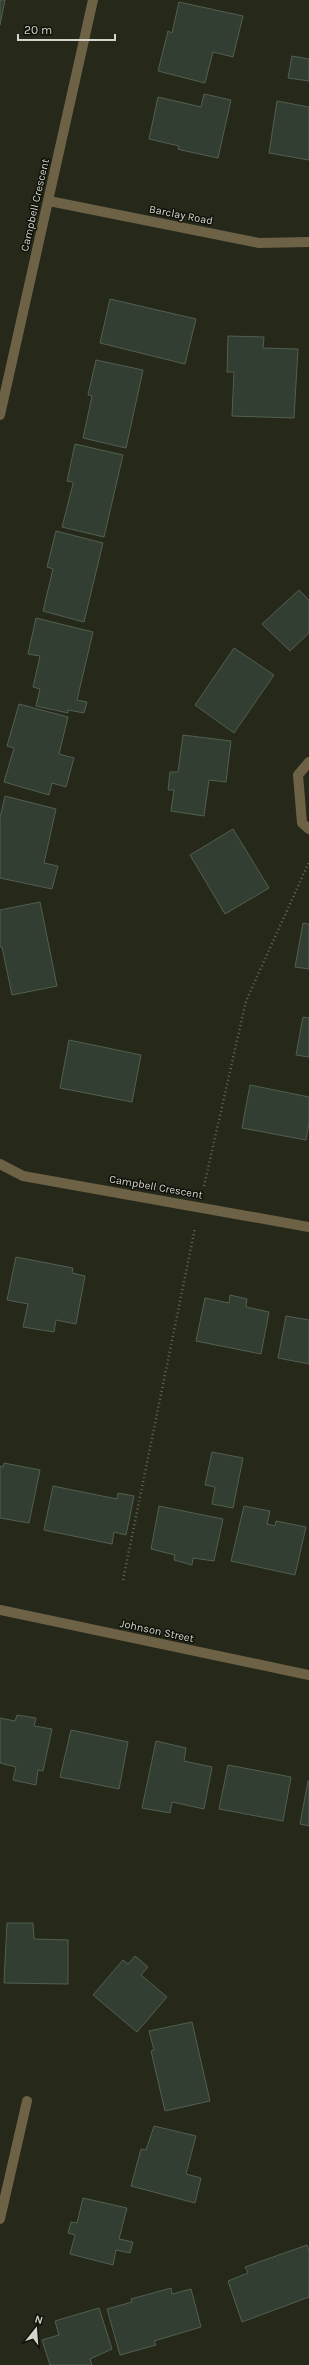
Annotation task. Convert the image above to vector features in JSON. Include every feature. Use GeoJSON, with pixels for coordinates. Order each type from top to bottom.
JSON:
{"type":"FeatureCollection","features":[{"type":"Feature","properties":{"kind":"street","name":"Campbell Crescent"},"geometry":{"type":"LineString","coordinates":[[0,415],[93,0]]}},
{"type":"Feature","properties":{"kind":"street","name":"Barclay Road"},"geometry":{"type":"LineString","coordinates":[[49,201],[259,243],[309,242]]}},
{"type":"Feature","properties":{"kind":"street"},"geometry":{"type":"LineString","coordinates":[[309,762],[298,775],[302,824],[309,829]]}},
{"type":"Feature","properties":{"kind":"street","name":"Campbell Crescent"},"geometry":{"type":"LineString","coordinates":[[0,1164],[24,1176],[309,1227]]}},
{"type":"Feature","properties":{"kind":"street","name":"Johnson Street"},"geometry":{"type":"LineString","coordinates":[[0,1610],[309,1675]]}},
{"type":"Feature","properties":{"kind":"street"},"geometry":{"type":"LineString","coordinates":[[0,2219],[27,2101]]}},
{"type":"Feature","properties":{"kind":"building"},"geometry":{"type":"Polygon","coordinates":[[[0,0],[5,0],[0,25],[0,0]]]}},
{"type":"Feature","properties":{"kind":"building"},"geometry":{"type":"Polygon","coordinates":[[[179,2],[243,16],[233,57],[213,52],[205,83],[158,71],[168,31],[172,33],[179,2]]]}},
{"type":"Feature","properties":{"kind":"building"},"geometry":{"type":"Polygon","coordinates":[[[292,56],[309,59],[309,81],[288,78],[292,56]]]}},
{"type":"Feature","properties":{"kind":"building"},"geometry":{"type":"Polygon","coordinates":[[[204,94],[231,100],[218,158],[181,150],[178,149],[179,146],[149,139],[158,97],[201,107],[204,94]]]}},
{"type":"Feature","properties":{"kind":"building"},"geometry":{"type":"Polygon","coordinates":[[[277,101],[309,107],[309,160],[269,153],[277,101]]]}},
{"type":"Feature","properties":{"kind":"building"},"geometry":{"type":"Polygon","coordinates":[[[110,299],[196,319],[185,364],[100,343],[110,299]]]}},
{"type":"Feature","properties":{"kind":"building"},"geometry":{"type":"Polygon","coordinates":[[[228,336],[264,337],[263,348],[298,349],[294,418],[232,416],[234,372],[227,372],[228,336]]]}},
{"type":"Feature","properties":{"kind":"building"},"geometry":{"type":"Polygon","coordinates":[[[96,360],[143,370],[126,448],[83,438],[92,396],[88,395],[96,360]]]}},
{"type":"Feature","properties":{"kind":"building"},"geometry":{"type":"Polygon","coordinates":[[[75,444],[123,455],[104,537],[62,527],[73,484],[73,482],[67,481],[75,444]]]}},
{"type":"Feature","properties":{"kind":"building"},"geometry":{"type":"Polygon","coordinates":[[[56,531],[103,543],[84,622],[43,611],[53,569],[47,567],[56,531]]]}},
{"type":"Feature","properties":{"kind":"building"},"geometry":{"type":"Polygon","coordinates":[[[299,590],[309,600],[309,633],[290,651],[262,624],[299,590]]]}},
{"type":"Feature","properties":{"kind":"building"},"geometry":{"type":"Polygon","coordinates":[[[36,618],[93,632],[77,700],[87,702],[84,713],[68,710],[68,713],[36,706],[40,689],[33,687],[40,656],[28,654],[36,618]]]}},
{"type":"Feature","properties":{"kind":"building"},"geometry":{"type":"Polygon","coordinates":[[[234,648],[274,675],[234,733],[195,705],[234,648]]]}},
{"type":"Feature","properties":{"kind":"building"},"geometry":{"type":"Polygon","coordinates":[[[19,704],[68,717],[59,754],[74,758],[66,787],[52,783],[49,795],[4,782],[14,748],[7,746],[19,704]]]}},
{"type":"Feature","properties":{"kind":"building"},"geometry":{"type":"Polygon","coordinates":[[[183,735],[231,741],[226,782],[209,780],[204,816],[171,811],[174,790],[168,790],[170,772],[178,772],[183,735]]]}},
{"type":"Feature","properties":{"kind":"building"},"geometry":{"type":"Polygon","coordinates":[[[5,796],[56,809],[44,863],[58,866],[52,889],[0,878],[0,818],[5,796]]]}},
{"type":"Feature","properties":{"kind":"building"},"geometry":{"type":"Polygon","coordinates":[[[233,829],[269,888],[225,914],[190,855],[233,829]]]}},
{"type":"Feature","properties":{"kind":"building"},"geometry":{"type":"Polygon","coordinates":[[[40,902],[57,986],[12,995],[2,947],[0,947],[0,910],[40,902]]]}},
{"type":"Feature","properties":{"kind":"building"},"geometry":{"type":"Polygon","coordinates":[[[303,923],[309,924],[309,969],[295,967],[303,923]]]}},
{"type":"Feature","properties":{"kind":"building"},"geometry":{"type":"Polygon","coordinates":[[[303,1017],[309,1018],[309,1057],[296,1055],[303,1017]]]}},
{"type":"Feature","properties":{"kind":"building"},"geometry":{"type":"Polygon","coordinates":[[[69,1040],[141,1055],[132,1102],[60,1088],[69,1040]]]}},
{"type":"Feature","properties":{"kind":"building"},"geometry":{"type":"Polygon","coordinates":[[[250,1085],[309,1097],[309,1122],[306,1140],[242,1128],[250,1085]]]}},
{"type":"Feature","properties":{"kind":"building"},"geometry":{"type":"Polygon","coordinates":[[[16,1257],[73,1268],[72,1273],[85,1276],[76,1324],[56,1320],[54,1332],[23,1327],[28,1304],[7,1300],[16,1257]]]}},
{"type":"Feature","properties":{"kind":"building"},"geometry":{"type":"Polygon","coordinates":[[[230,1295],[247,1299],[246,1307],[269,1312],[261,1354],[196,1341],[205,1298],[229,1303],[230,1295]]]}},
{"type":"Feature","properties":{"kind":"building"},"geometry":{"type":"Polygon","coordinates":[[[286,1316],[309,1320],[309,1364],[278,1358],[286,1316]]]}},
{"type":"Feature","properties":{"kind":"building"},"geometry":{"type":"Polygon","coordinates":[[[212,1452],[243,1458],[233,1508],[212,1504],[215,1487],[205,1485],[212,1452]]]}},
{"type":"Feature","properties":{"kind":"building"},"geometry":{"type":"Polygon","coordinates":[[[4,1463],[40,1470],[29,1523],[0,1518],[0,1466],[3,1467],[4,1463]]]}},
{"type":"Feature","properties":{"kind":"building"},"geometry":{"type":"Polygon","coordinates":[[[53,1486],[117,1499],[118,1493],[134,1496],[126,1535],[114,1532],[112,1544],[44,1530],[53,1486]]]}},
{"type":"Feature","properties":{"kind":"building"},"geometry":{"type":"Polygon","coordinates":[[[159,1506],[223,1519],[214,1561],[193,1558],[192,1565],[174,1560],[175,1555],[151,1549],[159,1506]]]}},
{"type":"Feature","properties":{"kind":"building"},"geometry":{"type":"Polygon","coordinates":[[[244,1506],[270,1511],[267,1524],[275,1526],[276,1521],[306,1527],[295,1575],[231,1561],[244,1506]]]}},
{"type":"Feature","properties":{"kind":"building"},"geometry":{"type":"Polygon","coordinates":[[[17,1715],[36,1718],[34,1726],[52,1729],[43,1771],[38,1770],[36,1785],[13,1780],[16,1767],[0,1763],[0,1718],[15,1721],[17,1715]]]}},
{"type":"Feature","properties":{"kind":"building"},"geometry":{"type":"Polygon","coordinates":[[[71,1730],[128,1742],[119,1789],[60,1777],[71,1730]]]}},
{"type":"Feature","properties":{"kind":"building"},"geometry":{"type":"Polygon","coordinates":[[[156,1741],[186,1748],[184,1761],[212,1767],[204,1809],[172,1802],[170,1813],[142,1808],[156,1741]]]}},
{"type":"Feature","properties":{"kind":"building"},"geometry":{"type":"Polygon","coordinates":[[[228,1765],[291,1777],[283,1821],[219,1809],[228,1765]]]}},
{"type":"Feature","properties":{"kind":"building"},"geometry":{"type":"Polygon","coordinates":[[[309,1781],[309,1826],[300,1824],[309,1781]]]}},
{"type":"Feature","properties":{"kind":"building"},"geometry":{"type":"Polygon","coordinates":[[[7,1923],[33,1923],[34,1939],[68,1940],[68,1984],[4,1983],[7,1923]]]}},
{"type":"Feature","properties":{"kind":"building"},"geometry":{"type":"Polygon","coordinates":[[[135,1956],[148,1967],[141,1975],[167,1997],[137,2032],[93,1995],[123,1960],[128,1964],[135,1956]]]}},
{"type":"Feature","properties":{"kind":"building"},"geometry":{"type":"Polygon","coordinates":[[[192,2022],[210,2101],[165,2111],[151,2051],[154,2050],[149,2031],[192,2022]]]}},
{"type":"Feature","properties":{"kind":"building"},"geometry":{"type":"Polygon","coordinates":[[[154,2126],[196,2136],[186,2174],[201,2178],[195,2203],[131,2186],[141,2149],[146,2150],[154,2126]]]}},
{"type":"Feature","properties":{"kind":"building"},"geometry":{"type":"Polygon","coordinates":[[[83,2198],[127,2208],[119,2239],[133,2242],[130,2253],[116,2250],[113,2265],[70,2254],[75,2235],[68,2233],[71,2222],[77,2223],[83,2198]]]}},
{"type":"Feature","properties":{"kind":"building"},"geometry":{"type":"Polygon","coordinates":[[[307,2245],[309,2251],[309,2297],[242,2322],[228,2281],[248,2273],[245,2267],[307,2245]]]}},
{"type":"Feature","properties":{"kind":"building"},"geometry":{"type":"Polygon","coordinates":[[[171,2288],[172,2294],[191,2289],[201,2327],[154,2341],[156,2345],[120,2355],[107,2309],[132,2302],[131,2299],[171,2288]]]}},
{"type":"Feature","properties":{"kind":"building"},"geometry":{"type":"Polygon","coordinates":[[[99,2308],[112,2349],[90,2359],[92,2365],[50,2365],[42,2340],[59,2335],[55,2321],[99,2308]]]}}]}
